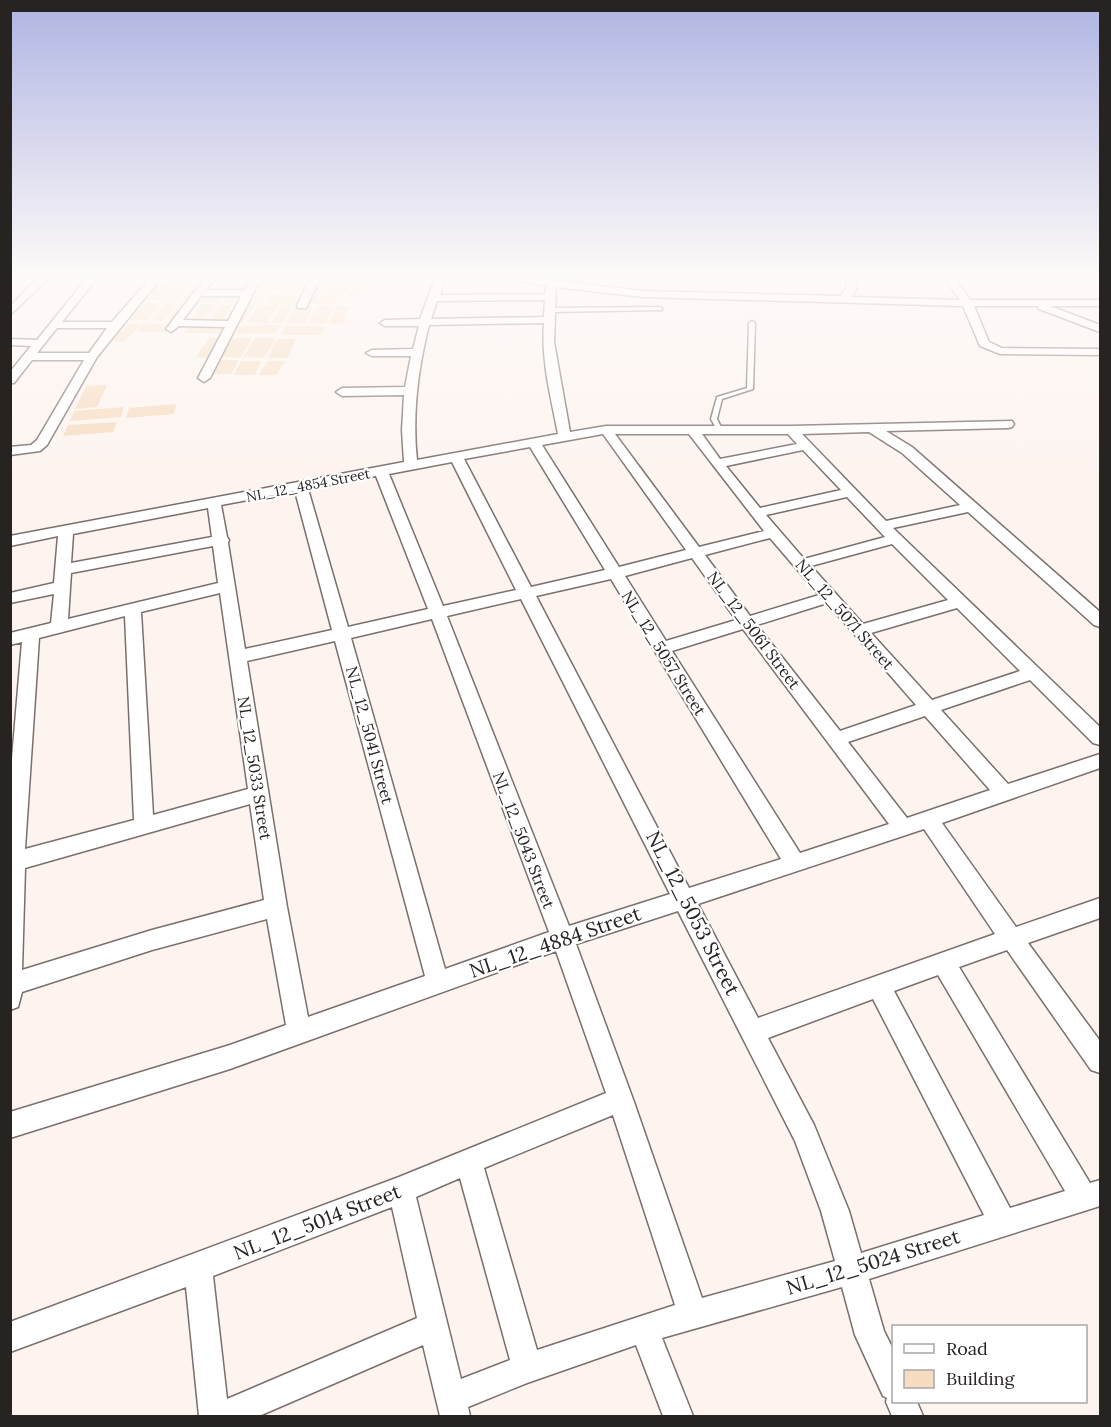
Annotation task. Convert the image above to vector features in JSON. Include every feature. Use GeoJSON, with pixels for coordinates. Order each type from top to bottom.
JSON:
{"type":"FeatureCollection","features":[{"type":"Feature","properties":{"kind":"street"},"geometry":{"type":"LineString","coordinates":[[10,380],[40,345]]}},
{"type":"Feature","properties":{"kind":"street"},"geometry":{"type":"LineString","coordinates":[[10,450],[35,448],[42,442],[101,345]]}},
{"type":"Feature","properties":{"kind":"street"},"geometry":{"type":"LineString","coordinates":[[204,378],[221,345]]}},
{"type":"Feature","properties":{"kind":"street"},"geometry":{"type":"LineString","coordinates":[[411,465],[407,440],[412,391],[421,345]]}},
{"type":"Feature","properties":{"kind":"street"},"geometry":{"type":"LineString","coordinates":[[551,345],[551,368],[565,437]]}},
{"type":"Feature","properties":{"kind":"street"},"geometry":{"type":"LineString","coordinates":[[985,345],[1000,351],[1101,352]]}},
{"type":"Feature","properties":{"kind":"street"},"geometry":{"type":"LineString","coordinates":[[372,353],[419,352]]}},
{"type":"Feature","properties":{"kind":"street"},"geometry":{"type":"LineString","coordinates":[[29,357],[92,356]]}},
{"type":"Feature","properties":{"kind":"street"},"geometry":{"type":"LineString","coordinates":[[342,392],[412,391]]}},
{"type":"Feature","properties":{"kind":"street","name":"NL_12_4854 Street"},"geometry":{"type":"LineString","coordinates":[[10,541],[606,430],[873,429],[1008,424]]}},
{"type":"Feature","properties":{"kind":"street","name":"NL_12_5071 Street"},"geometry":{"type":"LineString","coordinates":[[692,429],[717,464],[773,532],[926,708],[1005,794]]}},
{"type":"Feature","properties":{"kind":"street"},"geometry":{"type":"LineString","coordinates":[[873,429],[907,450],[1101,621]]}},
{"type":"Feature","properties":{"kind":"street","name":"NL_12_5061 Street"},"geometry":{"type":"LineString","coordinates":[[606,430],[746,622],[903,827]]}},
{"type":"Feature","properties":{"kind":"street"},"geometry":{"type":"LineString","coordinates":[[791,430],[895,539],[1101,738]]}},
{"type":"Feature","properties":{"kind":"street","name":"NL_12_5057 Street"},"geometry":{"type":"LineString","coordinates":[[534,442],[795,864]]}},
{"type":"Feature","properties":{"kind":"street"},"geometry":{"type":"LineString","coordinates":[[717,464],[804,446]]}},
{"type":"Feature","properties":{"kind":"street","name":"NL_12_5053 Street"},"geometry":{"type":"LineString","coordinates":[[456,457],[754,1030],[805,1134],[835,1211],[850,1271],[870,1335],[892,1381]]}},
{"type":"Feature","properties":{"kind":"street","name":"NL_12_5043 Street"},"geometry":{"type":"LineString","coordinates":[[381,471],[562,938],[658,1204],[693,1315]]}},
{"type":"Feature","properties":{"kind":"street","name":"NL_12_5041 Street"},"geometry":{"type":"LineString","coordinates":[[301,488],[438,982]]}},
{"type":"Feature","properties":{"kind":"street"},"geometry":{"type":"LineString","coordinates":[[758,513],[850,492]]}},
{"type":"Feature","properties":{"kind":"street","name":"NL_12_5033 Street"},"geometry":{"type":"LineString","coordinates":[[214,503],[222,540],[226,586],[276,907],[299,1032]]}},
{"type":"Feature","properties":{"kind":"street"},"geometry":{"type":"LineString","coordinates":[[883,526],[970,507]]}},
{"type":"Feature","properties":{"kind":"street"},"geometry":{"type":"LineString","coordinates":[[59,628],[66,531]]}},
{"type":"Feature","properties":{"kind":"street"},"geometry":{"type":"LineString","coordinates":[[238,657],[615,573],[773,532]]}},
{"type":"Feature","properties":{"kind":"street"},"geometry":{"type":"LineString","coordinates":[[802,564],[895,539]]}},
{"type":"Feature","properties":{"kind":"street"},"geometry":{"type":"LineString","coordinates":[[63,569],[222,540]]}},
{"type":"Feature","properties":{"kind":"street"},"geometry":{"type":"LineString","coordinates":[[10,639],[133,611],[226,586]]}},
{"type":"Feature","properties":{"kind":"street"},"geometry":{"type":"LineString","coordinates":[[10,598],[61,587]]}},
{"type":"Feature","properties":{"kind":"street"},"geometry":{"type":"LineString","coordinates":[[661,648],[830,597]]}},
{"type":"Feature","properties":{"kind":"street"},"geometry":{"type":"LineString","coordinates":[[860,630],[959,602]]}},
{"type":"Feature","properties":{"kind":"street"},"geometry":{"type":"LineString","coordinates":[[133,611],[144,825]]}},
{"type":"Feature","properties":{"kind":"street"},"geometry":{"type":"LineString","coordinates":[[31,634],[14,855],[11,989],[152,940],[276,907]]}},
{"type":"Feature","properties":{"kind":"street"},"geometry":{"type":"LineString","coordinates":[[836,739],[1032,673]]}},
{"type":"Feature","properties":{"kind":"street","name":"NL_12_4884 Street"},"geometry":{"type":"LineString","coordinates":[[10,1125],[230,1057],[562,938],[795,864],[1101,761]]}},
{"type":"Feature","properties":{"kind":"street"},"geometry":{"type":"LineString","coordinates":[[14,855],[144,825],[258,794]]}},
{"type":"Feature","properties":{"kind":"street"},"geometry":{"type":"LineString","coordinates":[[928,818],[1011,938],[1101,1061]]}},
{"type":"Feature","properties":{"kind":"street"},"geometry":{"type":"LineString","coordinates":[[754,1030],[1101,908]]}},
{"type":"Feature","properties":{"kind":"street"},"geometry":{"type":"LineString","coordinates":[[943,962],[1092,1195]]}},
{"type":"Feature","properties":{"kind":"street"},"geometry":{"type":"LineString","coordinates":[[879,987],[1003,1222]]}},
{"type":"Feature","properties":{"kind":"street","name":"NL_12_5014 Street"},"geometry":{"type":"LineString","coordinates":[[10,1337],[401,1190],[620,1100]]}},
{"type":"Feature","properties":{"kind":"street"},"geometry":{"type":"LineString","coordinates":[[469,1161],[527,1368]]}},
{"type":"Feature","properties":{"kind":"street"},"geometry":{"type":"LineString","coordinates":[[401,1190],[452,1408]]}},
{"type":"Feature","properties":{"kind":"street","name":"NL_12_5024 Street"},"geometry":{"type":"LineString","coordinates":[[452,1408],[527,1368],[644,1328],[850,1271],[1092,1195]]}},
{"type":"Feature","properties":{"kind":"street"},"geometry":{"type":"LineString","coordinates":[[198,1268],[214,1416]]}},
{"type":"Feature","properties":{"kind":"street"},"geometry":{"type":"LineString","coordinates":[[224,1416],[432,1326]]}},
{"type":"Feature","properties":{"kind":"street"},"geometry":{"type":"LineString","coordinates":[[644,1328],[678,1416]]}},
{"type":"Feature","properties":{"kind":"lane"},"geometry":{"type":"LineString","coordinates":[[719,429],[714,419],[719,398],[750,388],[751,345]]}},
{"type":"Feature","properties":{"kind":"building"},"geometry":{"type":"Polygon","coordinates":[[[204,345],[223,345],[215,358],[196,357],[204,345]]]}},
{"type":"Feature","properties":{"kind":"building"},"geometry":{"type":"Polygon","coordinates":[[[229,345],[248,345],[241,358],[221,357],[229,345]]]}},
{"type":"Feature","properties":{"kind":"building"},"geometry":{"type":"Polygon","coordinates":[[[251,345],[272,345],[264,358],[243,357],[251,345]]]}},
{"type":"Feature","properties":{"kind":"building"},"geometry":{"type":"Polygon","coordinates":[[[274,345],[294,345],[288,358],[268,358],[274,345]]]}},
{"type":"Feature","properties":{"kind":"building"},"geometry":{"type":"Polygon","coordinates":[[[217,360],[239,360],[231,374],[208,374],[217,360]]]}},
{"type":"Feature","properties":{"kind":"building"},"geometry":{"type":"Polygon","coordinates":[[[241,361],[261,361],[255,375],[234,375],[241,361]]]}},
{"type":"Feature","properties":{"kind":"building"},"geometry":{"type":"Polygon","coordinates":[[[267,361],[285,361],[276,375],[259,375],[267,361]]]}},
{"type":"Feature","properties":{"kind":"building"},"geometry":{"type":"Polygon","coordinates":[[[107,385],[97,407],[75,409],[86,386],[107,385]]]}},
{"type":"Feature","properties":{"kind":"building"},"geometry":{"type":"Polygon","coordinates":[[[176,404],[174,414],[126,418],[129,408],[176,404]]]}},
{"type":"Feature","properties":{"kind":"building"},"geometry":{"type":"Polygon","coordinates":[[[124,407],[121,417],[70,421],[74,411],[124,407]]]}},
{"type":"Feature","properties":{"kind":"building"},"geometry":{"type":"Polygon","coordinates":[[[117,422],[113,432],[63,436],[68,425],[117,422]]]}}]}
